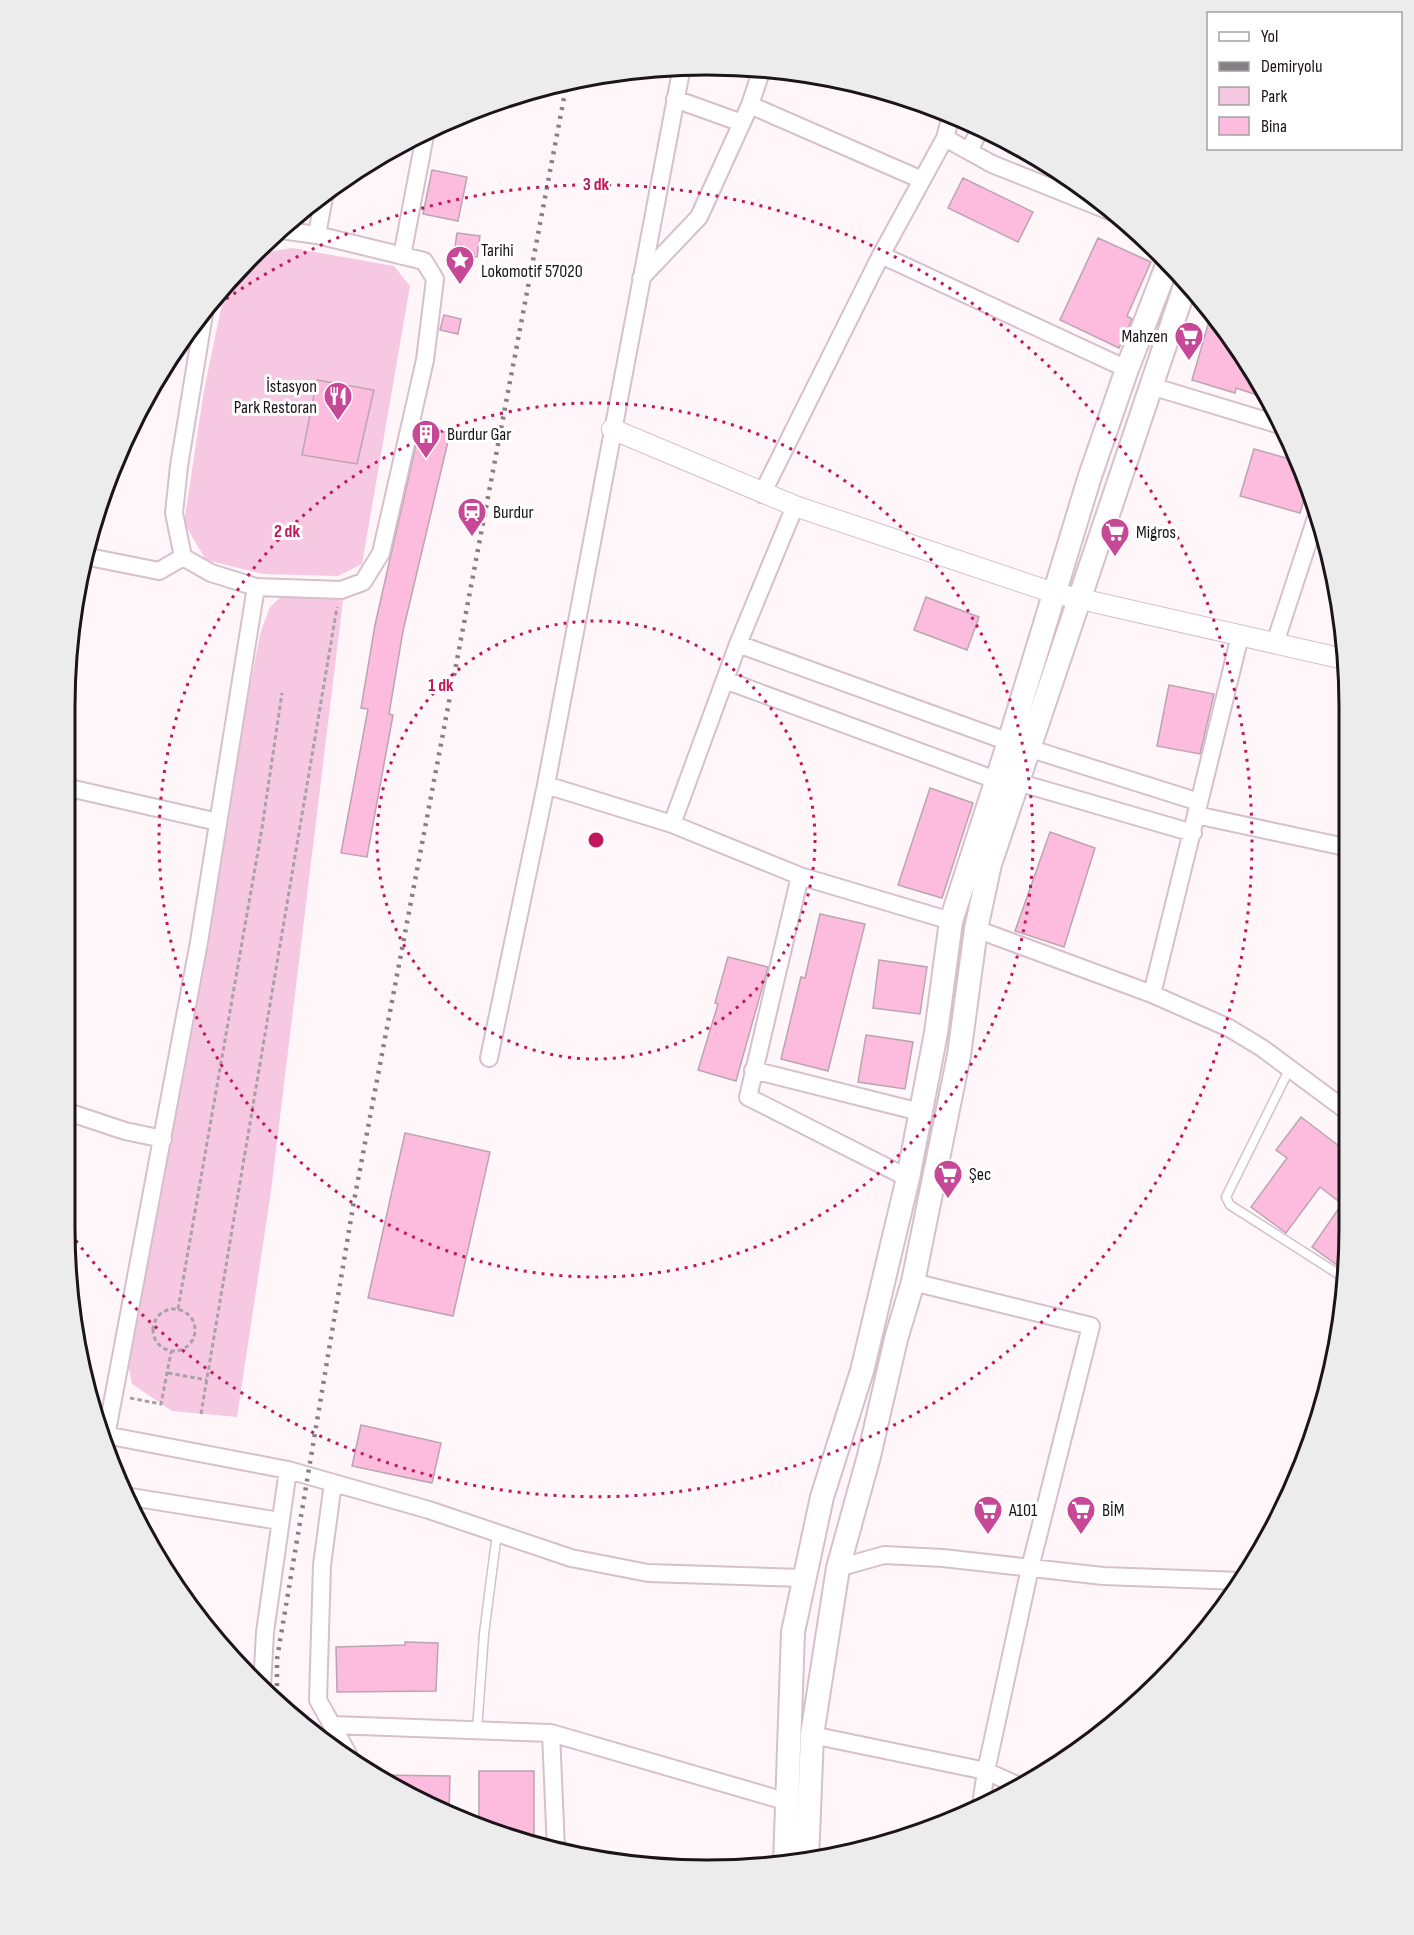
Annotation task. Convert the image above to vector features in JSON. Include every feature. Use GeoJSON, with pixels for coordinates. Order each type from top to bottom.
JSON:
{"type":"FeatureCollection","features":[{"type":"Feature","properties":{"kind":"main road"},"geometry":{"type":"LineString","coordinates":[[1019,745],[1054,594],[1090,476],[1126,369],[1165,271]]}},
{"type":"Feature","properties":{"kind":"main road"},"geometry":{"type":"LineString","coordinates":[[785,1855],[785,1801],[793,1632],[822,1497],[862,1371],[908,1178],[936,1033],[951,921],[1078,600],[1183,291]]}},
{"type":"Feature","properties":{"kind":"main road"},"geometry":{"type":"LineString","coordinates":[[807,1852],[812,1735],[838,1568],[869,1456],[896,1339],[914,1282],[959,1054],[976,929],[1007,781]]}},
{"type":"Feature","properties":{"kind":"main road"},"geometry":{"type":"LineString","coordinates":[[803,1578],[838,1568]]}},
{"type":"Feature","properties":{"kind":"street"},"geometry":{"type":"LineString","coordinates":[[489,1058],[546,785],[680,76]]}},
{"type":"Feature","properties":{"kind":"street"},"geometry":{"type":"LineString","coordinates":[[641,279],[699,217],[750,105],[759,77]]}},
{"type":"Feature","properties":{"kind":"street"},"geometry":{"type":"LineString","coordinates":[[675,99],[742,123]]}},
{"type":"Feature","properties":{"kind":"street"},"geometry":{"type":"LineString","coordinates":[[750,105],[922,180]]}},
{"type":"Feature","properties":{"kind":"street"},"geometry":{"type":"LineString","coordinates":[[762,494],[881,255],[945,138],[949,123]]}},
{"type":"Feature","properties":{"kind":"street"},"geometry":{"type":"LineString","coordinates":[[969,151],[977,135]]}},
{"type":"Feature","properties":{"kind":"street"},"geometry":{"type":"LineString","coordinates":[[945,138],[992,164],[1085,201]]}},
{"type":"Feature","properties":{"kind":"street"},"geometry":{"type":"LineString","coordinates":[[402,256],[424,142]]}},
{"type":"Feature","properties":{"kind":"street"},"geometry":{"type":"LineString","coordinates":[[317,235],[322,206]]}},
{"type":"Feature","properties":{"kind":"street"},"geometry":{"type":"LineString","coordinates":[[200,331],[174,513],[183,557],[211,573],[256,587],[341,590],[363,582],[381,553],[424,360],[435,279],[424,261],[317,235],[291,231]]}},
{"type":"Feature","properties":{"kind":"street"},"geometry":{"type":"LineString","coordinates":[[881,255],[1126,369]]}},
{"type":"Feature","properties":{"kind":"street"},"geometry":{"type":"LineString","coordinates":[[1151,386],[1271,422]]}},
{"type":"Feature","properties":{"kind":"street"},"geometry":{"type":"LineString","coordinates":[[612,429],[762,494],[1054,594],[1337,657]]}},
{"type":"Feature","properties":{"kind":"street"},"geometry":{"type":"LineString","coordinates":[[672,824],[738,644],[795,506]]}},
{"type":"Feature","properties":{"kind":"street"},"geometry":{"type":"LineString","coordinates":[[1275,643],[1313,529]]}},
{"type":"Feature","properties":{"kind":"street"},"geometry":{"type":"LineString","coordinates":[[93,558],[159,571],[183,557]]}},
{"type":"Feature","properties":{"kind":"street"},"geometry":{"type":"LineString","coordinates":[[107,1425],[163,1139],[256,587]]}},
{"type":"Feature","properties":{"kind":"street"},"geometry":{"type":"LineString","coordinates":[[1152,994],[1240,636]]}},
{"type":"Feature","properties":{"kind":"street"},"geometry":{"type":"LineString","coordinates":[[738,644],[1197,809],[1339,845]]}},
{"type":"Feature","properties":{"kind":"street"},"geometry":{"type":"LineString","coordinates":[[725,680],[1007,781],[1193,833]]}},
{"type":"Feature","properties":{"kind":"street"},"geometry":{"type":"LineString","coordinates":[[546,785],[672,824],[800,876],[951,921]]}},
{"type":"Feature","properties":{"kind":"street"},"geometry":{"type":"LineString","coordinates":[[75,790],[218,822]]}},
{"type":"Feature","properties":{"kind":"street"},"geometry":{"type":"LineString","coordinates":[[800,876],[748,1097],[908,1178]]}},
{"type":"Feature","properties":{"kind":"street"},"geometry":{"type":"LineString","coordinates":[[976,929],[1152,994],[1229,1028],[1290,1068],[1339,1105]]}},
{"type":"Feature","properties":{"kind":"street"},"geometry":{"type":"LineString","coordinates":[[753,1070],[920,1112]]}},
{"type":"Feature","properties":{"kind":"street"},"geometry":{"type":"LineString","coordinates":[[75,1115],[125,1131],[163,1139]]}},
{"type":"Feature","properties":{"kind":"street"},"geometry":{"type":"LineString","coordinates":[[914,1282],[1091,1326],[1030,1568],[982,1797]]}},
{"type":"Feature","properties":{"kind":"street"},"geometry":{"type":"LineString","coordinates":[[112,1439],[288,1470],[429,1510],[571,1558],[648,1573],[803,1578]]}},
{"type":"Feature","properties":{"kind":"street"},"geometry":{"type":"LineString","coordinates":[[263,1677],[265,1632],[288,1470]]}},
{"type":"Feature","properties":{"kind":"street"},"geometry":{"type":"LineString","coordinates":[[333,1483],[322,1565],[318,1701],[343,1744]]}},
{"type":"Feature","properties":{"kind":"street"},"geometry":{"type":"LineString","coordinates":[[135,1498],[280,1521]]}},
{"type":"Feature","properties":{"kind":"street"},"geometry":{"type":"LineString","coordinates":[[838,1568],[884,1555],[944,1558],[1103,1576],[1231,1581]]}},
{"type":"Feature","properties":{"kind":"street"},"geometry":{"type":"LineString","coordinates":[[333,1725],[551,1733],[785,1801]]}},
{"type":"Feature","properties":{"kind":"street"},"geometry":{"type":"LineString","coordinates":[[551,1733],[556,1841]]}},
{"type":"Feature","properties":{"kind":"street"},"geometry":{"type":"LineString","coordinates":[[812,1735],[986,1771],[1010,1782]]}},
{"type":"Feature","properties":{"kind":"lane"},"geometry":{"type":"LineString","coordinates":[[1290,1068],[1226,1194],[1227,1201],[1338,1273]]}},
{"type":"Feature","properties":{"kind":"lane"},"geometry":{"type":"LineString","coordinates":[[477,1730],[484,1634],[497,1533]]}},
{"type":"Feature","properties":{"kind":"path"},"geometry":{"type":"LineString","coordinates":[[201,1414],[337,607]]}},
{"type":"Feature","properties":{"kind":"path"},"geometry":{"type":"LineString","coordinates":[[178,1309],[262,828],[282,693]]}},
{"type":"Feature","properties":{"kind":"path"},"geometry":{"type":"LineString","coordinates":[[178,1309],[185,1312],[195,1323],[195,1338],[185,1349],[171,1352],[158,1345],[153,1326],[160,1315],[178,1309]]}},
{"type":"Feature","properties":{"kind":"path"},"geometry":{"type":"LineString","coordinates":[[114,1395],[161,1404],[171,1352]]}},
{"type":"Feature","properties":{"kind":"path"},"geometry":{"type":"LineString","coordinates":[[167,1373],[207,1380]]}},
{"type":"Feature","properties":{"kind":"green space"},"geometry":{"type":"Polygon","coordinates":[[[292,248],[394,266],[410,286],[362,564],[338,576],[263,574],[206,560],[184,523],[204,390],[222,302],[269,252],[292,248]]]}},
{"type":"Feature","properties":{"kind":"green space"},"geometry":{"type":"Polygon","coordinates":[[[306,591],[343,600],[271,1191],[237,1417],[172,1411],[132,1384],[125,1347],[260,634],[270,607],[286,592],[306,591]]]}},
{"type":"Feature","properties":{"kind":"building"},"geometry":{"type":"Polygon","coordinates":[[[432,170],[467,177],[458,221],[423,214],[432,170]]]}},
{"type":"Feature","properties":{"kind":"building"},"geometry":{"type":"Polygon","coordinates":[[[963,178],[1033,212],[1018,242],[948,208],[963,178]]]}},
{"type":"Feature","properties":{"kind":"building"},"geometry":{"type":"Polygon","coordinates":[[[457,233],[480,236],[477,257],[454,253],[457,233]]]}},
{"type":"Feature","properties":{"kind":"building"},"geometry":{"type":"Polygon","coordinates":[[[1098,238],[1151,262],[1127,316],[1132,319],[1119,348],[1060,320],[1098,238]]]}},
{"type":"Feature","properties":{"kind":"building"},"geometry":{"type":"Polygon","coordinates":[[[444,315],[461,319],[458,334],[440,330],[444,315]]]}},
{"type":"Feature","properties":{"kind":"building"},"geometry":{"type":"Polygon","coordinates":[[[1209,323],[1256,395],[1236,388],[1235,393],[1192,380],[1209,323]]]}},
{"type":"Feature","properties":{"kind":"building","name":"İstasyon Park Restoran"},"geometry":{"type":"Polygon","coordinates":[[[317,380],[374,390],[357,464],[302,455],[317,380]]]}},
{"type":"Feature","properties":{"kind":"building"},"geometry":{"type":"Polygon","coordinates":[[[420,427],[450,433],[403,631],[389,714],[393,715],[367,857],[341,853],[368,709],[361,708],[375,625],[420,427]]]}},
{"type":"Feature","properties":{"kind":"building"},"geometry":{"type":"Polygon","coordinates":[[[1254,449],[1288,458],[1304,501],[1300,513],[1240,496],[1254,449]]]}},
{"type":"Feature","properties":{"kind":"building"},"geometry":{"type":"Polygon","coordinates":[[[926,597],[979,617],[967,650],[914,630],[926,597]]]}},
{"type":"Feature","properties":{"kind":"building"},"geometry":{"type":"Polygon","coordinates":[[[1169,685],[1214,694],[1200,754],[1157,746],[1169,685]]]}},
{"type":"Feature","properties":{"kind":"building"},"geometry":{"type":"Polygon","coordinates":[[[930,788],[973,803],[942,898],[898,885],[930,788]]]}},
{"type":"Feature","properties":{"kind":"building"},"geometry":{"type":"Polygon","coordinates":[[[1050,832],[1095,848],[1064,947],[1015,931],[1050,832]]]}},
{"type":"Feature","properties":{"kind":"building"},"geometry":{"type":"Polygon","coordinates":[[[820,914],[865,924],[828,1071],[781,1059],[801,977],[805,978],[820,914]]]}},
{"type":"Feature","properties":{"kind":"building"},"geometry":{"type":"Polygon","coordinates":[[[728,957],[768,967],[736,1081],[698,1070],[718,1004],[715,1003],[728,957]]]}},
{"type":"Feature","properties":{"kind":"building"},"geometry":{"type":"Polygon","coordinates":[[[879,960],[927,967],[920,1014],[873,1008],[879,960]]]}},
{"type":"Feature","properties":{"kind":"building"},"geometry":{"type":"Polygon","coordinates":[[[866,1035],[913,1042],[905,1089],[858,1082],[866,1035]]]}},
{"type":"Feature","properties":{"kind":"building"},"geometry":{"type":"Polygon","coordinates":[[[1301,1117],[1339,1146],[1339,1202],[1320,1187],[1286,1233],[1251,1207],[1287,1158],[1276,1150],[1301,1117]]]}},
{"type":"Feature","properties":{"kind":"building"},"geometry":{"type":"Polygon","coordinates":[[[405,1133],[490,1152],[453,1316],[368,1298],[405,1133]]]}},
{"type":"Feature","properties":{"kind":"building"},"geometry":{"type":"Polygon","coordinates":[[[1339,1208],[1338,1266],[1312,1247],[1339,1208]]]}},
{"type":"Feature","properties":{"kind":"building"},"geometry":{"type":"Polygon","coordinates":[[[361,1425],[441,1443],[432,1483],[352,1466],[361,1425]]]}},
{"type":"Feature","properties":{"kind":"building"},"geometry":{"type":"Polygon","coordinates":[[[405,1642],[438,1643],[436,1691],[337,1692],[336,1647],[405,1645],[405,1642]]]}},
{"type":"Feature","properties":{"kind":"building"},"geometry":{"type":"Polygon","coordinates":[[[479,1771],[534,1771],[534,1835],[479,1817],[479,1771]]]}},
{"type":"Feature","properties":{"kind":"building"},"geometry":{"type":"Polygon","coordinates":[[[391,1775],[450,1776],[449,1805],[391,1775]]]}},
{"type":"Feature","properties":{"kind":"railway"},"geometry":{"type":"LineString","coordinates":[[277,1691],[277,1659],[354,1201],[565,92]]}},
{"type":"Feature","properties":{"kind":"place","name":"Tarihi Lokomotif 57020"},"geometry":{"type":"Point","coordinates":[460,286]}},
{"type":"Feature","properties":{"kind":"place","name":"Mahzen"},"geometry":{"type":"Point","coordinates":[1189,362]}},
{"type":"Feature","properties":{"kind":"place","name":"İstasyon Park Restoran"},"geometry":{"type":"Point","coordinates":[338,422]}},
{"type":"Feature","properties":{"kind":"place","name":"Burdur Gar"},"geometry":{"type":"Point","coordinates":[426,460]}},
{"type":"Feature","properties":{"kind":"place","name":"Burdur"},"geometry":{"type":"Point","coordinates":[472,538]}},
{"type":"Feature","properties":{"kind":"place","name":"Migros"},"geometry":{"type":"Point","coordinates":[1115,558]}},
{"type":"Feature","properties":{"kind":"place","name":"Şec"},"geometry":{"type":"Point","coordinates":[948,1200]}},
{"type":"Feature","properties":{"kind":"place","name":"A101"},"geometry":{"type":"Point","coordinates":[988,1536]}},
{"type":"Feature","properties":{"kind":"place","name":"BİM"},"geometry":{"type":"Point","coordinates":[1081,1536]}}]}
